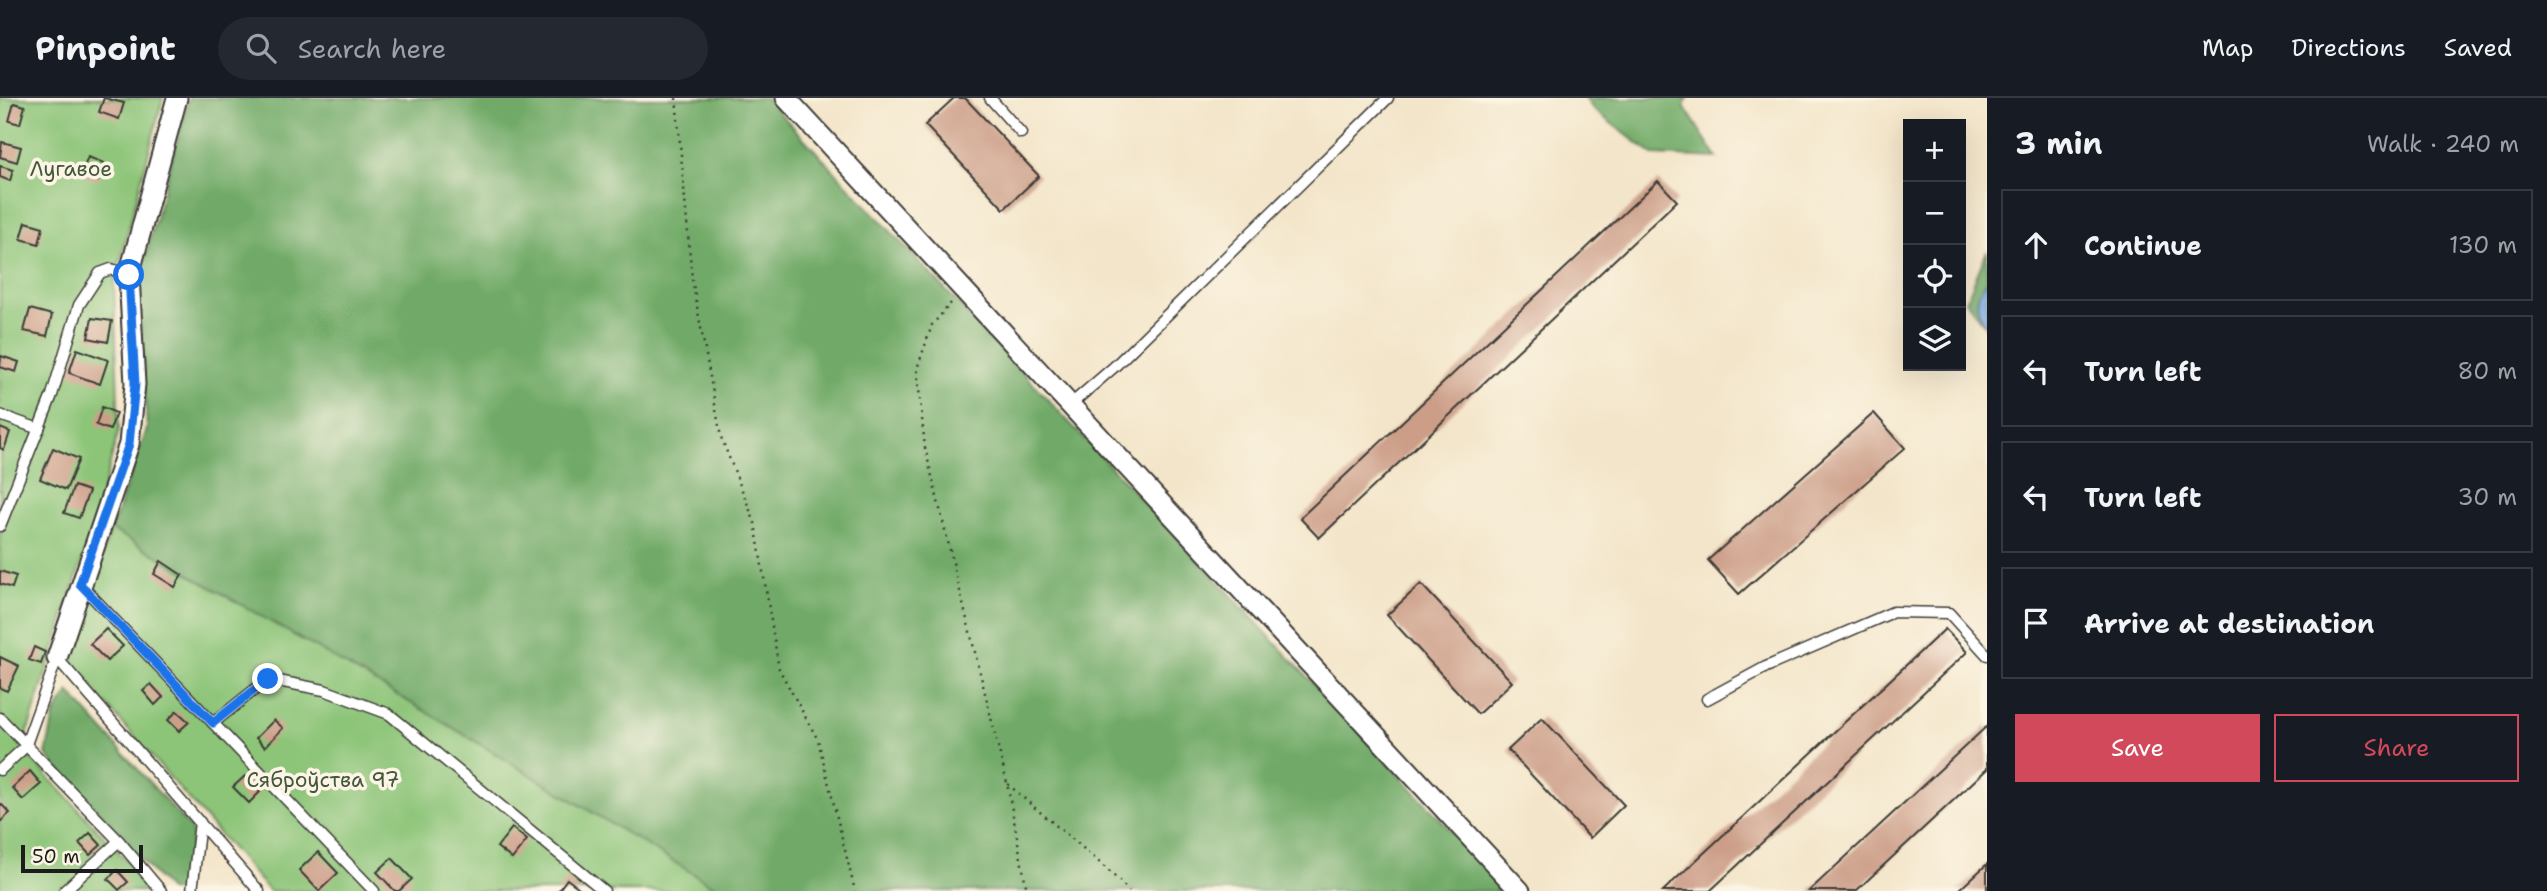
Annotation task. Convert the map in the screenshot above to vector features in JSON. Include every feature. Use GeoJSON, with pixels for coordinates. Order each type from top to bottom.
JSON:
{"type":"FeatureCollection","features":[{"type":"Feature","properties":{"kind":"street"},"geometry":{"type":"LineString","coordinates":[[57,658],[129,444],[135,384],[129,275],[177,98]]}},
{"type":"Feature","properties":{"kind":"street"},"geometry":{"type":"LineString","coordinates":[[786,98],[1520,891]]}},
{"type":"Feature","properties":{"kind":"lane"},"geometry":{"type":"LineString","coordinates":[[990,98],[1021,133]]}},
{"type":"Feature","properties":{"kind":"lane"},"geometry":{"type":"LineString","coordinates":[[1070,405],[1114,367],[1388,98]]}},
{"type":"Feature","properties":{"kind":"lane"},"geometry":{"type":"LineString","coordinates":[[0,526],[52,395],[79,306],[100,273],[111,270],[129,275]]}},
{"type":"Feature","properties":{"kind":"lane"},"geometry":{"type":"LineString","coordinates":[[0,415],[39,429]]}},
{"type":"Feature","properties":{"kind":"lane"},"geometry":{"type":"LineString","coordinates":[[80,584],[374,891]]}},
{"type":"Feature","properties":{"kind":"lane"},"geometry":{"type":"LineString","coordinates":[[1707,699],[1766,667],[1894,612],[1949,613],[1987,654]]}},
{"type":"Feature","properties":{"kind":"lane"},"geometry":{"type":"LineString","coordinates":[[0,770],[25,747],[57,658],[259,891]]}},
{"type":"Feature","properties":{"kind":"lane"},"geometry":{"type":"LineString","coordinates":[[213,723],[268,679],[324,690],[389,714],[604,891]]}},
{"type":"Feature","properties":{"kind":"lane"},"geometry":{"type":"LineString","coordinates":[[0,718],[118,841],[161,891]]}},
{"type":"Feature","properties":{"kind":"lane"},"geometry":{"type":"LineString","coordinates":[[192,891],[200,822]]}},
{"type":"Feature","properties":{"kind":"lane"},"geometry":{"type":"LineString","coordinates":[[64,891],[118,841]]}},
{"type":"Feature","properties":{"kind":"path"},"geometry":{"type":"LineString","coordinates":[[676,98],[692,279],[721,437],[755,523],[779,669],[818,740],[855,891]]}},
{"type":"Feature","properties":{"kind":"path"},"geometry":{"type":"LineString","coordinates":[[963,290],[932,326],[917,369],[925,447],[1007,783],[1027,891]]}},
{"type":"Feature","properties":{"kind":"path"},"geometry":{"type":"LineString","coordinates":[[1007,783],[1046,820],[1107,867],[1129,891]]}},
{"type":"Feature","properties":{"kind":"green space","name":"Лугавое"},"geometry":{"type":"Polygon","coordinates":[[[0,98],[163,98],[114,284],[119,430],[95,520],[22,749],[155,891],[0,891],[0,98]]]}},
{"type":"Feature","properties":{"kind":"green space"},"geometry":{"type":"Polygon","coordinates":[[[189,98],[766,98],[1486,868],[1498,891],[722,891],[437,718],[111,529],[147,429],[138,282],[189,98]]]}},
{"type":"Feature","properties":{"kind":"green space"},"geometry":{"type":"Polygon","coordinates":[[[1585,98],[1688,98],[1684,106],[1717,158],[1653,155],[1594,110],[1585,98]]]}},
{"type":"Feature","properties":{"kind":"green space"},"geometry":{"type":"Polygon","coordinates":[[[1987,251],[1987,281],[1983,285],[1984,323],[1987,328],[1966,301],[1987,251]]]}},
{"type":"Feature","properties":{"kind":"green space","name":"Сяброўства 97"},"geometry":{"type":"Polygon","coordinates":[[[111,529],[437,718],[722,891],[269,891],[69,662],[111,529]]]}},
{"type":"Feature","properties":{"kind":"green space"},"geometry":{"type":"Polygon","coordinates":[[[69,692],[192,830],[188,873],[183,891],[170,891],[46,755],[54,715],[69,692]]]}},
{"type":"Feature","properties":{"kind":"water"},"geometry":{"type":"Polygon","coordinates":[[[1987,281],[1987,327],[1977,303],[1979,292],[1987,281]]]}},
{"type":"Feature","properties":{"kind":"building"},"geometry":{"type":"Polygon","coordinates":[[[104,98],[124,103],[119,119],[99,112],[104,98]]]}},
{"type":"Feature","properties":{"kind":"building"},"geometry":{"type":"Polygon","coordinates":[[[954,98],[965,98],[1039,176],[1004,209],[925,125],[954,98]]]}},
{"type":"Feature","properties":{"kind":"building"},"geometry":{"type":"Polygon","coordinates":[[[14,103],[25,106],[20,124],[9,121],[14,103]]]}},
{"type":"Feature","properties":{"kind":"building"},"geometry":{"type":"Polygon","coordinates":[[[2,142],[21,147],[17,162],[0,157],[2,142]]]}},
{"type":"Feature","properties":{"kind":"building"},"geometry":{"type":"Polygon","coordinates":[[[88,157],[104,163],[98,181],[81,175],[88,157]]]}},
{"type":"Feature","properties":{"kind":"building"},"geometry":{"type":"Polygon","coordinates":[[[0,166],[13,170],[10,181],[0,177],[0,166]]]}},
{"type":"Feature","properties":{"kind":"building"},"geometry":{"type":"Polygon","coordinates":[[[1658,181],[1677,201],[1319,538],[1300,518],[1658,181]]]}},
{"type":"Feature","properties":{"kind":"building"},"geometry":{"type":"Polygon","coordinates":[[[26,222],[43,227],[39,244],[21,239],[26,222]]]}},
{"type":"Feature","properties":{"kind":"building"},"geometry":{"type":"Polygon","coordinates":[[[30,309],[52,315],[47,336],[24,331],[30,309]]]}},
{"type":"Feature","properties":{"kind":"building"},"geometry":{"type":"Polygon","coordinates":[[[92,318],[112,321],[108,342],[88,338],[92,318]]]}},
{"type":"Feature","properties":{"kind":"building"},"geometry":{"type":"Polygon","coordinates":[[[77,349],[108,360],[100,384],[69,373],[77,349]]]}},
{"type":"Feature","properties":{"kind":"building"},"geometry":{"type":"Polygon","coordinates":[[[1,356],[19,362],[16,372],[0,367],[1,356]]]}},
{"type":"Feature","properties":{"kind":"building"},"geometry":{"type":"Polygon","coordinates":[[[102,407],[116,413],[110,430],[96,425],[102,407]]]}},
{"type":"Feature","properties":{"kind":"building"},"geometry":{"type":"Polygon","coordinates":[[[1874,413],[1905,448],[1739,594],[1708,560],[1874,413]]]}},
{"type":"Feature","properties":{"kind":"building"},"geometry":{"type":"Polygon","coordinates":[[[0,428],[10,432],[4,450],[0,448],[0,428]]]}},
{"type":"Feature","properties":{"kind":"building"},"geometry":{"type":"Polygon","coordinates":[[[53,448],[79,459],[66,490],[40,479],[53,448]]]}},
{"type":"Feature","properties":{"kind":"building"},"geometry":{"type":"Polygon","coordinates":[[[74,486],[89,491],[79,518],[64,513],[74,486]]]}},
{"type":"Feature","properties":{"kind":"building"},"geometry":{"type":"Polygon","coordinates":[[[161,561],[182,575],[175,587],[154,574],[161,561]]]}},
{"type":"Feature","properties":{"kind":"building"},"geometry":{"type":"Polygon","coordinates":[[[0,571],[16,576],[12,588],[0,584],[0,571]]]}},
{"type":"Feature","properties":{"kind":"building"},"geometry":{"type":"Polygon","coordinates":[[[1421,584],[1512,682],[1478,714],[1387,615],[1421,584]]]}},
{"type":"Feature","properties":{"kind":"building"},"geometry":{"type":"Polygon","coordinates":[[[106,629],[123,646],[107,661],[90,644],[106,629]]]}},
{"type":"Feature","properties":{"kind":"building"},"geometry":{"type":"Polygon","coordinates":[[[1945,629],[1967,652],[1710,891],[1663,891],[1945,629]]]}},
{"type":"Feature","properties":{"kind":"building"},"geometry":{"type":"Polygon","coordinates":[[[34,647],[45,652],[41,664],[29,660],[34,647]]]}},
{"type":"Feature","properties":{"kind":"building"},"geometry":{"type":"Polygon","coordinates":[[[0,657],[19,666],[7,691],[0,688],[0,657]]]}},
{"type":"Feature","properties":{"kind":"building"},"geometry":{"type":"Polygon","coordinates":[[[151,684],[163,697],[155,705],[143,691],[151,684]]]}},
{"type":"Feature","properties":{"kind":"building"},"geometry":{"type":"Polygon","coordinates":[[[177,711],[189,722],[179,731],[168,720],[177,711]]]}},
{"type":"Feature","properties":{"kind":"building"},"geometry":{"type":"Polygon","coordinates":[[[1542,718],[1624,805],[1590,838],[1508,750],[1542,718]]]}},
{"type":"Feature","properties":{"kind":"building"},"geometry":{"type":"Polygon","coordinates":[[[274,720],[283,728],[265,747],[256,738],[274,720]]]}},
{"type":"Feature","properties":{"kind":"building"},"geometry":{"type":"Polygon","coordinates":[[[1987,726],[1987,769],[1856,891],[1809,891],[1987,726]]]}},
{"type":"Feature","properties":{"kind":"building"},"geometry":{"type":"Polygon","coordinates":[[[30,771],[41,784],[23,800],[12,788],[30,771]]]}},
{"type":"Feature","properties":{"kind":"building"},"geometry":{"type":"Polygon","coordinates":[[[245,776],[260,792],[249,803],[233,787],[245,776]]]}},
{"type":"Feature","properties":{"kind":"building"},"geometry":{"type":"Polygon","coordinates":[[[0,803],[10,813],[0,822],[0,803]]]}},
{"type":"Feature","properties":{"kind":"building"},"geometry":{"type":"Polygon","coordinates":[[[512,828],[527,840],[512,859],[497,847],[512,828]]]}},
{"type":"Feature","properties":{"kind":"building"},"geometry":{"type":"Polygon","coordinates":[[[90,833],[101,845],[90,855],[79,843],[90,833]]]}},
{"type":"Feature","properties":{"kind":"building"},"geometry":{"type":"Polygon","coordinates":[[[318,852],[338,873],[319,891],[299,870],[318,852]]]}},
{"type":"Feature","properties":{"kind":"building"},"geometry":{"type":"Polygon","coordinates":[[[392,858],[412,879],[399,891],[395,891],[377,872],[392,858]]]}},
{"type":"Feature","properties":{"kind":"building"},"geometry":{"type":"Polygon","coordinates":[[[1987,864],[1987,891],[1958,891],[1987,864]]]}},
{"type":"Feature","properties":{"kind":"building"},"geometry":{"type":"Polygon","coordinates":[[[117,870],[128,882],[119,890],[108,879],[117,870]]]}},
{"type":"Feature","properties":{"kind":"building"},"geometry":{"type":"Polygon","coordinates":[[[567,879],[583,891],[558,891],[567,879]]]}},
{"type":"Feature","properties":{"kind":"route"},"geometry":{"type":"LineString","coordinates":[[129,275],[135,384],[129,444],[80,584],[213,723],[268,679]]}}]}
